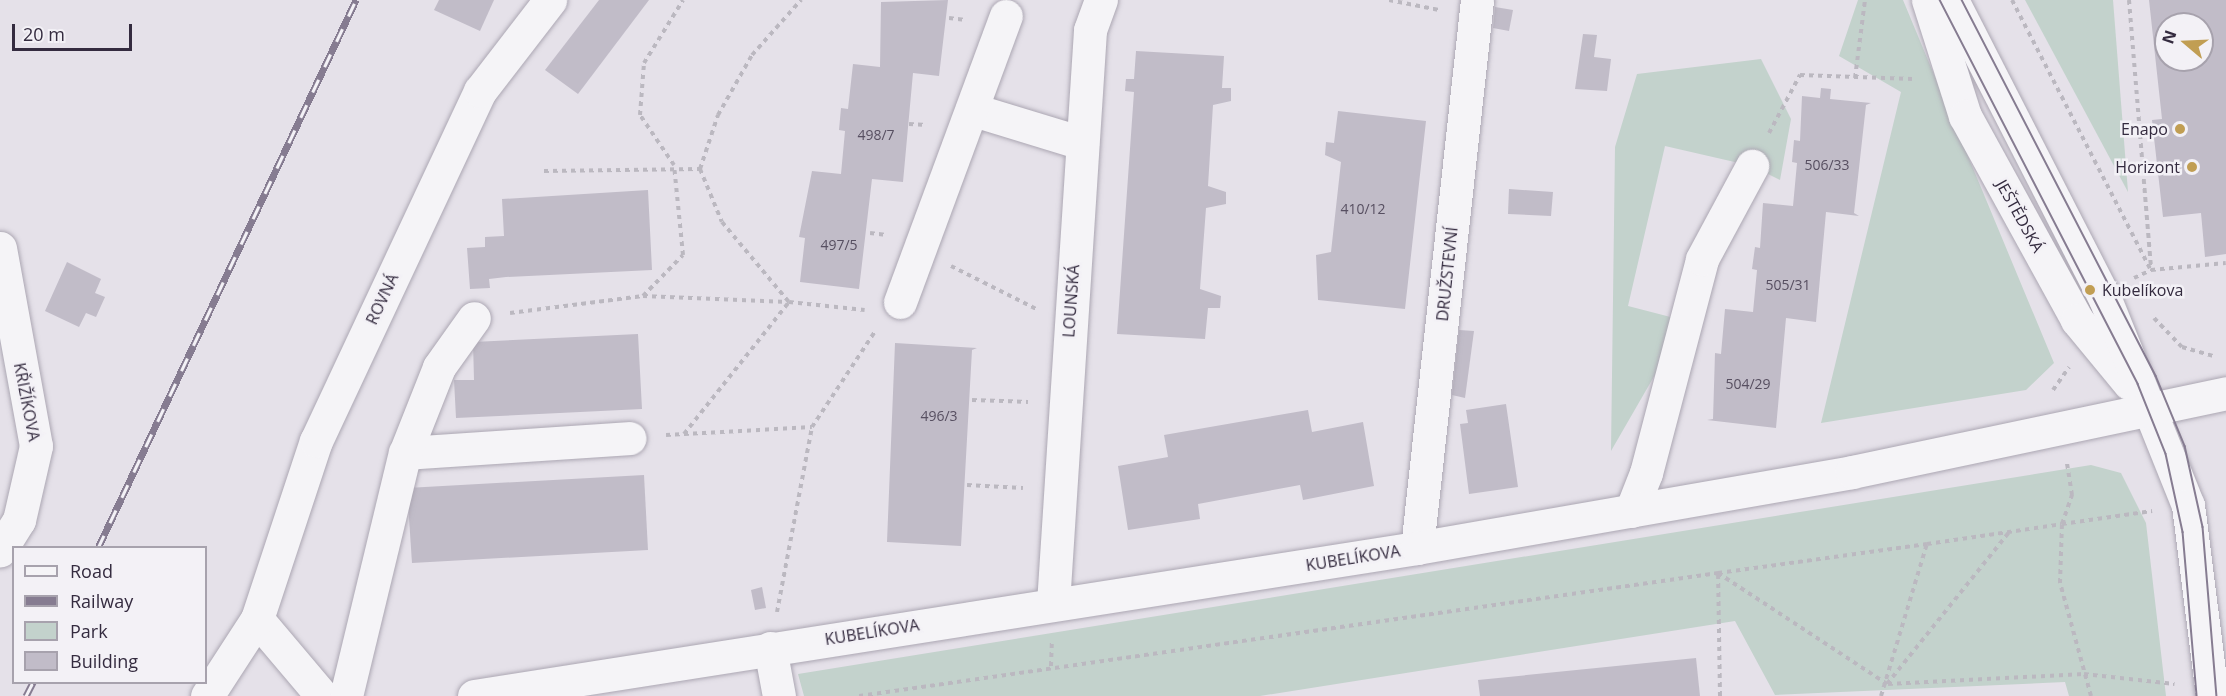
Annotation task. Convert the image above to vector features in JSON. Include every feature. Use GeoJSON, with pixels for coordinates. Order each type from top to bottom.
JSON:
{"type":"FeatureCollection","features":[{"type":"Feature","properties":{"kind":"street","name":"ROVNÁ"},"geometry":{"type":"LineString","coordinates":[[207,696],[257,620],[316,441],[480,91],[550,0]]}},
{"type":"Feature","properties":{"kind":"street","name":"LOUNSKÁ"},"geometry":{"type":"LineString","coordinates":[[1053,604],[1069,326],[1090,30],[1101,0]]}},
{"type":"Feature","properties":{"kind":"street","name":"JEŠTĚDSKÁ"},"geometry":{"type":"LineString","coordinates":[[1928,0],[1971,126],[2077,320],[2152,410]]}},
{"type":"Feature","properties":{"kind":"street","name":"JEŠTĚDSKÁ"},"geometry":{"type":"LineString","coordinates":[[1952,0],[2105,299],[2152,410],[2188,505],[2212,692]]}},
{"type":"Feature","properties":{"kind":"street","name":"DRUŽSTEVNÍ"},"geometry":{"type":"LineString","coordinates":[[1417,548],[1476,9]]}},
{"type":"Feature","properties":{"kind":"street"},"geometry":{"type":"LineString","coordinates":[[894,307],[921,251],[974,110],[1006,16]]}},
{"type":"Feature","properties":{"kind":"street"},"geometry":{"type":"LineString","coordinates":[[974,110],[1082,143]]}},
{"type":"Feature","properties":{"kind":"street"},"geometry":{"type":"LineString","coordinates":[[1631,511],[1646,473],[1702,259],[1752,166]]}},
{"type":"Feature","properties":{"kind":"street","name":"KŘIŽÍKOVA"},"geometry":{"type":"LineString","coordinates":[[0,248],[36,446],[19,520],[0,551]]}},
{"type":"Feature","properties":{"kind":"street"},"geometry":{"type":"LineString","coordinates":[[346,696],[405,453],[439,367],[474,318]]}},
{"type":"Feature","properties":{"kind":"street","name":"KUBELÍKOVA"},"geometry":{"type":"LineString","coordinates":[[474,696],[1417,548],[1631,511],[2061,431],[2226,393]]}},
{"type":"Feature","properties":{"kind":"street"},"geometry":{"type":"LineString","coordinates":[[405,453],[630,438]]}},
{"type":"Feature","properties":{"kind":"street"},"geometry":{"type":"LineString","coordinates":[[257,620],[322,696]]}},
{"type":"Feature","properties":{"kind":"street"},"geometry":{"type":"LineString","coordinates":[[770,648],[779,696]]}},
{"type":"Feature","properties":{"kind":"path"},"geometry":{"type":"LineString","coordinates":[[643,296],[683,255],[674,165],[640,115],[644,63],[683,0]]}},
{"type":"Feature","properties":{"kind":"path"},"geometry":{"type":"LineString","coordinates":[[789,302],[722,222],[700,169],[718,115],[752,55],[801,0]]}},
{"type":"Feature","properties":{"kind":"path"},"geometry":{"type":"LineString","coordinates":[[1389,0],[1476,9]]}},
{"type":"Feature","properties":{"kind":"path"},"geometry":{"type":"LineString","coordinates":[[1855,78],[1865,0]]}},
{"type":"Feature","properties":{"kind":"path"},"geometry":{"type":"LineString","coordinates":[[2012,0],[2151,270]]}},
{"type":"Feature","properties":{"kind":"path"},"geometry":{"type":"LineString","coordinates":[[2129,0],[2151,270]]}},
{"type":"Feature","properties":{"kind":"path"},"geometry":{"type":"LineString","coordinates":[[1752,166],[1800,75],[1923,79]]}},
{"type":"Feature","properties":{"kind":"path"},"geometry":{"type":"LineString","coordinates":[[544,171],[674,165],[700,169]]}},
{"type":"Feature","properties":{"kind":"path"},"geometry":{"type":"LineString","coordinates":[[921,251],[1069,326]]}},
{"type":"Feature","properties":{"kind":"path"},"geometry":{"type":"LineString","coordinates":[[2151,270],[2226,263]]}},
{"type":"Feature","properties":{"kind":"path"},"geometry":{"type":"LineString","coordinates":[[2133,279],[2138,288]]}},
{"type":"Feature","properties":{"kind":"path"},"geometry":{"type":"LineString","coordinates":[[474,318],[643,296],[894,307]]}},
{"type":"Feature","properties":{"kind":"path"},"geometry":{"type":"LineString","coordinates":[[684,434],[789,302]]}},
{"type":"Feature","properties":{"kind":"path"},"geometry":{"type":"LineString","coordinates":[[770,648],[812,428],[894,307]]}},
{"type":"Feature","properties":{"kind":"path"},"geometry":{"type":"LineString","coordinates":[[2152,314],[2182,347],[2226,359]]}},
{"type":"Feature","properties":{"kind":"path"},"geometry":{"type":"LineString","coordinates":[[2042,399],[2050,393],[2070,368],[2067,357]]}},
{"type":"Feature","properties":{"kind":"path"},"geometry":{"type":"LineString","coordinates":[[2050,393],[2061,431],[2072,495],[2062,524],[2060,583],[2091,696]]}},
{"type":"Feature","properties":{"kind":"path"},"geometry":{"type":"LineString","coordinates":[[972,400],[1065,403]]}},
{"type":"Feature","properties":{"kind":"path"},"geometry":{"type":"LineString","coordinates":[[667,435],[812,428]]}},
{"type":"Feature","properties":{"kind":"path"},"geometry":{"type":"LineString","coordinates":[[967,485],[1060,491]]}},
{"type":"Feature","properties":{"kind":"path"},"geometry":{"type":"LineString","coordinates":[[858,696],[2188,505]]}},
{"type":"Feature","properties":{"kind":"path"},"geometry":{"type":"LineString","coordinates":[[1887,684],[2009,532]]}},
{"type":"Feature","properties":{"kind":"path"},"geometry":{"type":"LineString","coordinates":[[1881,696],[1887,684],[1927,544]]}},
{"type":"Feature","properties":{"kind":"path"},"geometry":{"type":"LineString","coordinates":[[1718,573],[1887,684],[2084,674],[2212,692]]}},
{"type":"Feature","properties":{"kind":"path"},"geometry":{"type":"LineString","coordinates":[[1718,573],[1720,696]]}},
{"type":"Feature","properties":{"kind":"green space"},"geometry":{"type":"Polygon","coordinates":[[[1858,0],[1903,0],[2054,363],[2026,390],[1821,423],[1901,92],[1839,56],[1858,0]]]}},
{"type":"Feature","properties":{"kind":"green space"},"geometry":{"type":"Polygon","coordinates":[[[2025,0],[2113,0],[2128,192],[2025,0]]]}},
{"type":"Feature","properties":{"kind":"green space"},"geometry":{"type":"Polygon","coordinates":[[[1761,59],[1791,119],[1780,180],[1752,166],[1665,146],[1628,306],[1686,321],[1611,451],[1615,147],[1637,74],[1761,59]]]}},
{"type":"Feature","properties":{"kind":"green space"},"geometry":{"type":"Polygon","coordinates":[[[2091,465],[2121,473],[2146,523],[2166,696],[2069,696],[2065,682],[1775,695],[1735,621],[1260,696],[804,696],[798,674],[2091,465]]]}},
{"type":"Feature","properties":{"kind":"building"},"geometry":{"type":"Polygon","coordinates":[[[439,0],[494,0],[480,31],[434,10],[439,0]]]}},
{"type":"Feature","properties":{"kind":"building"},"geometry":{"type":"Polygon","coordinates":[[[599,0],[649,0],[578,94],[545,70],[599,0]]]}},
{"type":"Feature","properties":{"kind":"building"},"geometry":{"type":"Polygon","coordinates":[[[948,0],[939,76],[913,73],[903,182],[872,179],[859,289],[800,282],[805,238],[799,237],[812,171],[841,174],[845,131],[839,130],[841,108],[848,109],[853,64],[880,67],[881,2],[948,0]]]}},
{"type":"Feature","properties":{"kind":"building","name":"Horizont"},"geometry":{"type":"Polygon","coordinates":[[[2149,0],[2226,0],[2226,254],[2205,257],[2201,213],[2163,217],[2152,120],[2162,119],[2157,72],[2214,72],[2214,12],[2154,12],[2154,46],[2149,0]]]}},
{"type":"Feature","properties":{"kind":"building"},"geometry":{"type":"Polygon","coordinates":[[[1495,7],[1513,10],[1509,31],[1493,28],[1495,7]]]}},
{"type":"Feature","properties":{"kind":"building"},"geometry":{"type":"Polygon","coordinates":[[[1583,34],[1597,35],[1594,57],[1611,59],[1607,91],[1575,89],[1583,34]]]}},
{"type":"Feature","properties":{"kind":"building"},"geometry":{"type":"Polygon","coordinates":[[[1136,51],[1224,56],[1222,88],[1231,88],[1231,101],[1213,105],[1208,186],[1226,192],[1226,204],[1206,208],[1200,289],[1221,296],[1220,308],[1208,308],[1205,339],[1117,334],[1134,92],[1125,91],[1126,79],[1134,79],[1136,51]]]}},
{"type":"Feature","properties":{"kind":"building"},"geometry":{"type":"Polygon","coordinates":[[[1821,88],[1831,89],[1830,99],[1871,103],[1866,105],[1854,213],[1859,216],[1826,212],[1816,322],[1786,318],[1776,428],[1707,420],[1713,419],[1715,353],[1721,354],[1725,309],[1753,312],[1757,270],[1752,269],[1755,247],[1760,248],[1763,203],[1793,206],[1797,163],[1792,162],[1794,140],[1800,141],[1802,96],[1820,98],[1821,88]]]}},
{"type":"Feature","properties":{"kind":"building"},"geometry":{"type":"Polygon","coordinates":[[[1338,111],[1426,121],[1405,309],[1318,300],[1316,255],[1331,252],[1341,162],[1325,155],[1326,142],[1334,143],[1338,111]]]}},
{"type":"Feature","properties":{"kind":"building"},"geometry":{"type":"Polygon","coordinates":[[[1509,189],[1553,192],[1551,216],[1508,214],[1509,189]]]}},
{"type":"Feature","properties":{"kind":"building"},"geometry":{"type":"Polygon","coordinates":[[[648,190],[652,270],[506,277],[489,279],[490,288],[470,289],[467,248],[485,247],[485,237],[504,236],[502,199],[648,190]]]}},
{"type":"Feature","properties":{"kind":"building"},"geometry":{"type":"Polygon","coordinates":[[[67,262],[101,279],[95,293],[105,297],[96,317],[86,313],[79,327],[45,311],[67,262]]]}},
{"type":"Feature","properties":{"kind":"building"},"geometry":{"type":"Polygon","coordinates":[[[1459,330],[1474,331],[1465,398],[1452,395],[1459,330]]]}},
{"type":"Feature","properties":{"kind":"building"},"geometry":{"type":"Polygon","coordinates":[[[638,334],[642,409],[456,418],[454,380],[474,380],[473,342],[638,334]]]}},
{"type":"Feature","properties":{"kind":"building"},"geometry":{"type":"Polygon","coordinates":[[[895,343],[977,348],[972,350],[961,546],[887,542],[895,343]]]}},
{"type":"Feature","properties":{"kind":"building"},"geometry":{"type":"Polygon","coordinates":[[[1506,404],[1518,487],[1469,494],[1460,424],[1468,423],[1466,410],[1506,404]]]}},
{"type":"Feature","properties":{"kind":"building"},"geometry":{"type":"Polygon","coordinates":[[[1308,410],[1312,432],[1363,422],[1374,486],[1303,500],[1300,485],[1198,504],[1200,519],[1128,530],[1118,466],[1168,457],[1164,435],[1308,410]]]}},
{"type":"Feature","properties":{"kind":"building"},"geometry":{"type":"Polygon","coordinates":[[[644,475],[648,550],[412,563],[407,488],[644,475]]]}},
{"type":"Feature","properties":{"kind":"building"},"geometry":{"type":"Polygon","coordinates":[[[762,587],[766,608],[755,610],[751,590],[762,587]]]}},
{"type":"Feature","properties":{"kind":"building"},"geometry":{"type":"Polygon","coordinates":[[[1696,658],[1700,696],[1480,696],[1478,680],[1696,658]]]}},
{"type":"Feature","properties":{"kind":"tram line"},"geometry":{"type":"LineString","coordinates":[[1940,0],[2138,384],[2166,454],[2183,532],[2197,696]]}},
{"type":"Feature","properties":{"kind":"tram line"},"geometry":{"type":"LineString","coordinates":[[1962,0],[2156,376],[2185,446],[2203,527],[2217,696]]}},
{"type":"Feature","properties":{"kind":"railway"},"geometry":{"type":"LineString","coordinates":[[99,546],[356,0]]}},
{"type":"Feature","properties":{"kind":"railway"},"geometry":{"type":"LineString","coordinates":[[26,696],[32,684]]}},
{"type":"Feature","properties":{"kind":"place","name":"Enapo"},"geometry":{"type":"Point","coordinates":[2180,129]}},
{"type":"Feature","properties":{"kind":"place","name":"Horizont"},"geometry":{"type":"Point","coordinates":[2192,167]}},
{"type":"Feature","properties":{"kind":"place","name":"Kubelíkova"},"geometry":{"type":"Point","coordinates":[2090,290]}}]}
